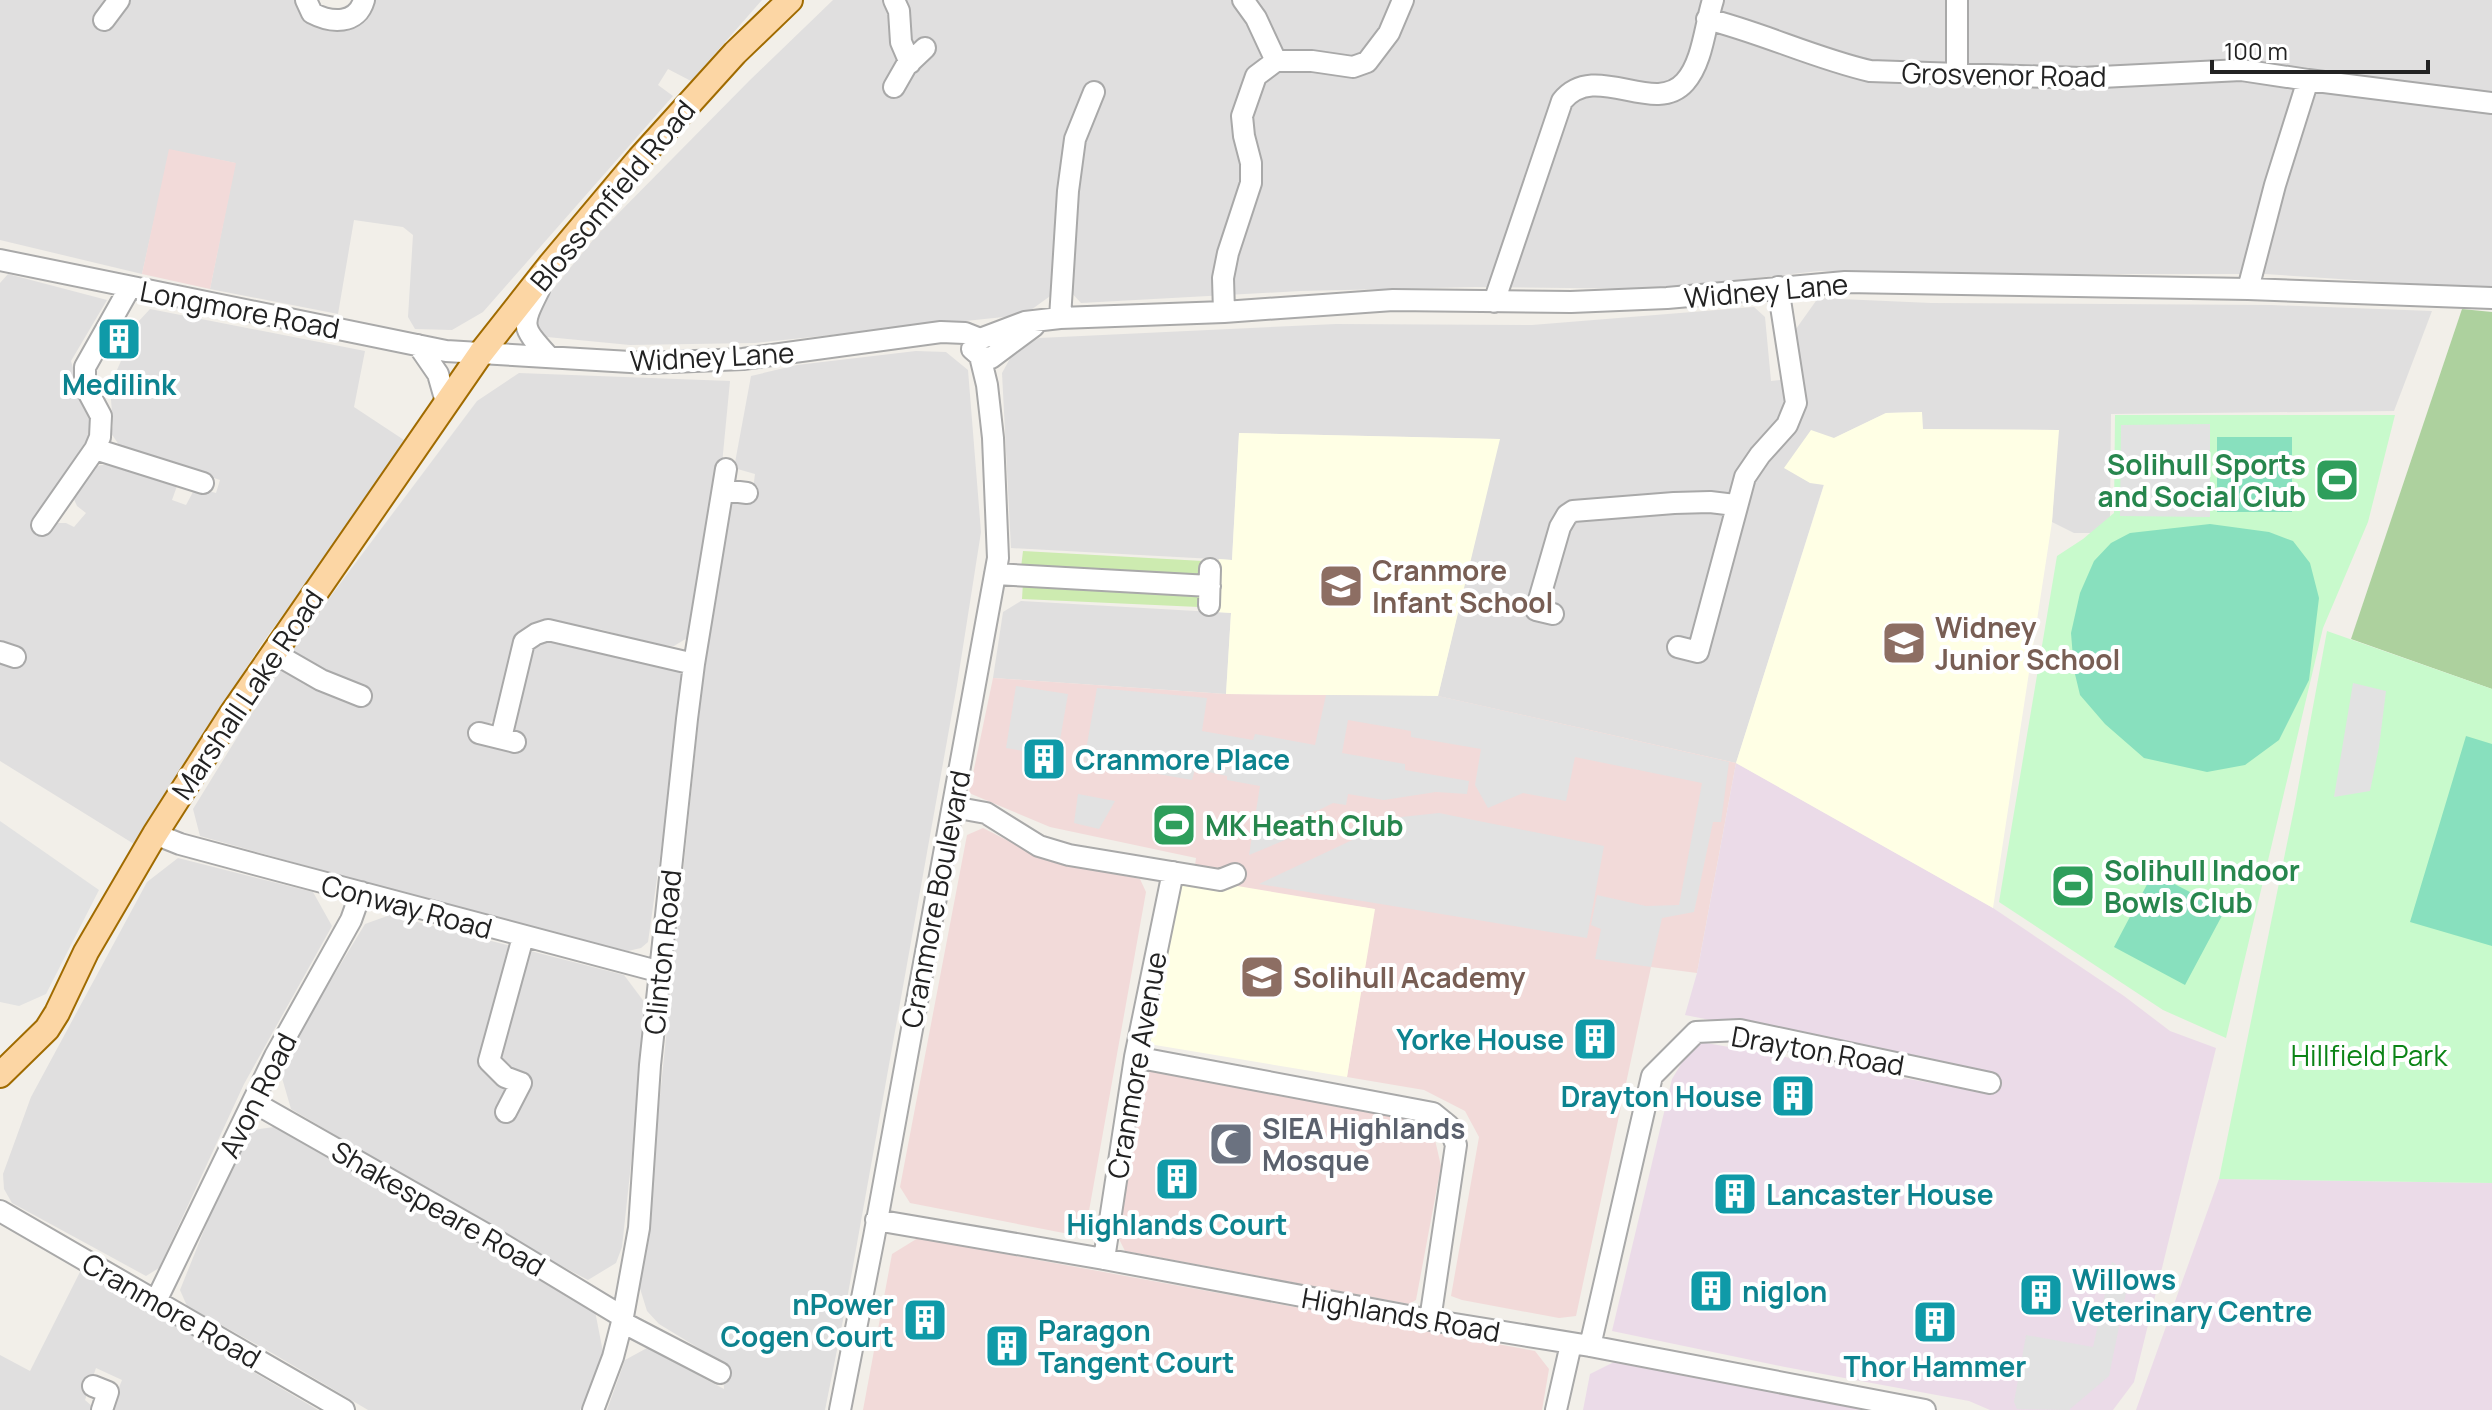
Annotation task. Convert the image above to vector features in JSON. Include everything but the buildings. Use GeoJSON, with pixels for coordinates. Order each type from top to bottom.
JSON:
{"type":"FeatureCollection","features":[{"type":"Feature","properties":{"kind":"main road","name":"Blossomfield Road"},"geometry":{"type":"LineString","coordinates":[[446,402],[551,264],[640,158],[735,53],[790,0]]}},
{"type":"Feature","properties":{"kind":"main road","name":"Marshall Lake Road"},"geometry":{"type":"LineString","coordinates":[[0,1075],[47,1029],[86,952],[155,834],[274,653],[446,402]]}},
{"type":"Feature","properties":{"kind":"main road","name":"Marshall Lake Road"},"geometry":{"type":"LineString","coordinates":[[0,1050],[64,996]]}},
{"type":"Feature","properties":{"kind":"street"},"geometry":{"type":"LineString","coordinates":[[104,20],[119,0]]}},
{"type":"Feature","properties":{"kind":"street"},"geometry":{"type":"LineString","coordinates":[[306,0],[312,13],[333,21],[358,12],[364,0]]}},
{"type":"Feature","properties":{"kind":"street"},"geometry":{"type":"LineString","coordinates":[[894,0],[899,11],[901,42],[917,55],[894,87]]}},
{"type":"Feature","properties":{"kind":"street"},"geometry":{"type":"LineString","coordinates":[[1243,0],[1256,18],[1276,61]]}},
{"type":"Feature","properties":{"kind":"street"},"geometry":{"type":"LineString","coordinates":[[1224,312],[1223,278],[1228,253],[1251,183],[1251,163],[1242,116],[1256,76],[1276,61],[1312,61],[1353,67],[1367,62],[1389,33],[1403,0]]}},
{"type":"Feature","properties":{"kind":"street"},"geometry":{"type":"LineString","coordinates":[[1957,0],[1957,75]]}},
{"type":"Feature","properties":{"kind":"street"},"geometry":{"type":"LineString","coordinates":[[1494,302],[1562,101],[1582,87],[1600,84],[1650,93],[1664,93],[1677,88],[1695,65],[1710,10]]}},
{"type":"Feature","properties":{"kind":"street","name":"Grosvenor Road"},"geometry":{"type":"LineString","coordinates":[[1710,10],[1736,26],[1840,64],[1870,71],[2081,78],[2241,70],[2492,103]]}},
{"type":"Feature","properties":{"kind":"street"},"geometry":{"type":"LineString","coordinates":[[2248,289],[2275,185],[2308,80]]}},
{"type":"Feature","properties":{"kind":"street"},"geometry":{"type":"LineString","coordinates":[[1050,320],[1075,139],[1094,92]]}},
{"type":"Feature","properties":{"kind":"street","name":"Longmore Road"},"geometry":{"type":"LineString","coordinates":[[0,260],[446,351],[481,353]]}},
{"type":"Feature","properties":{"kind":"street"},"geometry":{"type":"LineString","coordinates":[[548,356],[527,333],[525,318],[551,264]]}},
{"type":"Feature","properties":{"kind":"street","name":"Widney Lane"},"geometry":{"type":"LineString","coordinates":[[481,353],[647,363],[743,359],[941,332],[965,333],[987,348],[1006,328],[1025,322],[1050,320],[1393,300],[1494,302],[1667,298],[1845,282],[2248,289],[2492,298]]}},
{"type":"Feature","properties":{"kind":"street"},"geometry":{"type":"LineString","coordinates":[[42,525],[95,449],[100,437],[101,416],[85,386],[85,367],[130,287]]}},
{"type":"Feature","properties":{"kind":"street"},"geometry":{"type":"LineString","coordinates":[[1678,647],[1698,652],[1745,477],[1787,425],[1796,403],[1778,287]]}},
{"type":"Feature","properties":{"kind":"street"},"geometry":{"type":"LineString","coordinates":[[418,345],[438,374],[446,402]]}},
{"type":"Feature","properties":{"kind":"street","name":"Cranmore Boulevard"},"geometry":{"type":"LineString","coordinates":[[840,1410],[995,574],[998,536],[987,348]]}},
{"type":"Feature","properties":{"kind":"street"},"geometry":{"type":"LineString","coordinates":[[95,449],[189,486]]}},
{"type":"Feature","properties":{"kind":"street","name":"Clinton Road"},"geometry":{"type":"LineString","coordinates":[[593,1410],[623,1320],[639,1228],[650,1065],[694,664],[726,469]]}},
{"type":"Feature","properties":{"kind":"street"},"geometry":{"type":"LineString","coordinates":[[723,490],[747,493]]}},
{"type":"Feature","properties":{"kind":"street"},"geometry":{"type":"LineString","coordinates":[[1553,614],[1536,610],[1560,527],[1573,511],[1674,503],[1735,505]]}},
{"type":"Feature","properties":{"kind":"street"},"geometry":{"type":"LineString","coordinates":[[56,506],[73,519]]}},
{"type":"Feature","properties":{"kind":"street"},"geometry":{"type":"LineString","coordinates":[[995,574],[1210,587]]}},
{"type":"Feature","properties":{"kind":"street"},"geometry":{"type":"LineString","coordinates":[[479,733],[508,740],[524,642],[548,630],[694,664]]}},
{"type":"Feature","properties":{"kind":"street"},"geometry":{"type":"LineString","coordinates":[[274,653],[321,680],[361,696]]}},
{"type":"Feature","properties":{"kind":"street"},"geometry":{"type":"LineString","coordinates":[[953,807],[986,813],[1039,846],[1069,855],[1220,880],[1235,874]]}},
{"type":"Feature","properties":{"kind":"street","name":"Conway Road"},"geometry":{"type":"LineString","coordinates":[[155,834],[180,844],[661,972]]}},
{"type":"Feature","properties":{"kind":"street","name":"Cranmore Avenue"},"geometry":{"type":"LineString","coordinates":[[1104,1259],[1135,1057],[1173,872]]}},
{"type":"Feature","properties":{"kind":"street","name":"Avon Road"},"geometry":{"type":"LineString","coordinates":[[156,1301],[275,1056],[351,920],[361,892]]}},
{"type":"Feature","properties":{"kind":"street"},"geometry":{"type":"LineString","coordinates":[[506,1112],[521,1083],[505,1077],[489,1061],[503,1000],[523,937]]}},
{"type":"Feature","properties":{"kind":"street","name":"Drayton Road"},"geometry":{"type":"LineString","coordinates":[[1556,1410],[1580,1345],[1652,1076],[1696,1032],[1740,1030],[1990,1083]]}},
{"type":"Feature","properties":{"kind":"street"},"geometry":{"type":"LineString","coordinates":[[1135,1057],[1433,1113],[1449,1126],[1456,1145],[1430,1320]]}},
{"type":"Feature","properties":{"kind":"street","name":"Shakespeare Road"},"geometry":{"type":"LineString","coordinates":[[253,1102],[489,1236],[623,1320],[720,1373]]}},
{"type":"Feature","properties":{"kind":"street","name":"Cranmore Road"},"geometry":{"type":"LineString","coordinates":[[0,1211],[344,1410]]}},
{"type":"Feature","properties":{"kind":"street","name":"Highlands Road"},"geometry":{"type":"LineString","coordinates":[[876,1220],[1580,1345],[1925,1410]]}},
{"type":"Feature","properties":{"kind":"street"},"geometry":{"type":"LineString","coordinates":[[93,1386],[108,1392],[102,1410]]}},
{"type":"Feature","properties":{"kind":"shaded area"},"geometry":{"type":"Polygon","coordinates":[[[0,0],[295,0],[302,18],[318,27],[345,27],[370,13],[373,0],[762,0],[691,81],[668,69],[658,85],[673,96],[483,312],[452,330],[415,329],[408,317],[413,235],[403,227],[354,220],[338,314],[210,289],[235,163],[170,150],[142,274],[0,240],[0,0]]]}},
{"type":"Feature","properties":{"kind":"shaded area"},"geometry":{"type":"Polygon","coordinates":[[[833,0],[2492,0],[2492,289],[2265,274],[1819,271],[1656,289],[1475,287],[1301,291],[1081,303],[1069,290],[1053,294],[1024,315],[755,343],[630,345],[547,337],[533,321],[535,311],[597,235],[833,0]]]}},
{"type":"Feature","properties":{"kind":"shaded area"},"geometry":{"type":"Polygon","coordinates":[[[169,149],[236,163],[210,289],[142,274],[169,149]]]}},
{"type":"Feature","properties":{"kind":"shaded area"},"geometry":{"type":"Polygon","coordinates":[[[8,274],[107,300],[71,361],[79,389],[92,411],[94,428],[33,526],[47,533],[57,523],[74,527],[86,513],[77,506],[73,497],[95,466],[110,464],[172,480],[177,486],[172,500],[186,505],[198,488],[216,493],[220,480],[121,448],[111,433],[110,386],[138,322],[150,309],[365,351],[354,407],[404,440],[356,514],[261,645],[134,844],[0,761],[0,283],[8,274]]]}},
{"type":"Feature","properties":{"kind":"shaded area"},"geometry":{"type":"Polygon","coordinates":[[[1818,298],[1931,303],[2271,305],[2432,311],[2394,411],[2111,414],[2110,518],[2098,533],[2074,533],[2052,522],[2058,430],[1922,429],[1922,412],[1886,413],[1834,438],[1824,484],[1736,763],[1438,696],[1499,439],[1239,433],[1232,560],[1011,548],[1002,373],[1013,353],[1039,338],[1336,324],[1532,325],[1754,307],[1765,317],[1771,381],[1799,378],[1791,336],[1818,298]]]}},
{"type":"Feature","properties":{"kind":"shaded area"},"geometry":{"type":"Polygon","coordinates":[[[916,351],[946,352],[968,370],[981,532],[957,685],[825,1410],[607,1410],[625,1360],[647,1348],[724,1389],[723,1363],[659,1324],[647,1311],[638,1282],[645,1242],[707,639],[730,507],[734,502],[751,504],[755,474],[734,468],[751,376],[797,365],[916,351]]]}},
{"type":"Feature","properties":{"kind":"shaded area"},"geometry":{"type":"Polygon","coordinates":[[[519,373],[730,381],[722,464],[718,465],[689,637],[674,646],[656,645],[603,630],[545,621],[534,623],[519,634],[513,644],[493,721],[479,723],[474,743],[515,752],[521,734],[512,731],[510,725],[533,647],[543,641],[684,670],[648,942],[641,948],[628,951],[485,916],[200,836],[193,809],[294,645],[477,401],[519,373]]]}},
{"type":"Feature","properties":{"kind":"shaded area","name":"Widney Junior School"},"geometry":{"type":"Polygon","coordinates":[[[1922,412],[1923,429],[2059,430],[2052,522],[1993,908],[1736,763],[1824,485],[1810,483],[1784,468],[1811,430],[1834,438],[1886,413],[1922,412]]]}},
{"type":"Feature","properties":{"kind":"shaded area"},"geometry":{"type":"Polygon","coordinates":[[[2210,424],[2210,517],[2120,516],[2121,425],[2210,424]]]}},
{"type":"Feature","properties":{"kind":"shaded area","name":"Cranmore Infant School"},"geometry":{"type":"Polygon","coordinates":[[[1239,433],[1500,439],[1438,696],[1226,694],[1231,613],[1217,612],[1219,559],[1232,560],[1239,433]]]}},
{"type":"Feature","properties":{"kind":"shaded area"},"geometry":{"type":"Polygon","coordinates":[[[1021,601],[1231,613],[1226,694],[993,678],[1003,612],[1021,601]]]}},
{"type":"Feature","properties":{"kind":"shaded area"},"geometry":{"type":"Polygon","coordinates":[[[993,678],[1226,694],[1438,696],[1736,763],[1697,973],[1651,967],[1576,1316],[1559,1318],[1451,1296],[1479,1137],[1465,1111],[1424,1090],[1347,1077],[1374,909],[1193,881],[1196,858],[1050,827],[969,793],[993,678]]]}},
{"type":"Feature","properties":{"kind":"shaded area"},"geometry":{"type":"Polygon","coordinates":[[[2353,683],[2386,691],[2379,747],[2370,791],[2334,797],[2353,683]]]}},
{"type":"Feature","properties":{"kind":"shaded area"},"geometry":{"type":"Polygon","coordinates":[[[1016,686],[1068,694],[1057,757],[1006,748],[1016,686]]]}},
{"type":"Feature","properties":{"kind":"shaded area"},"geometry":{"type":"Polygon","coordinates":[[[1097,688],[1207,698],[1202,731],[1253,740],[1255,734],[1315,745],[1326,695],[1438,696],[1729,762],[1721,822],[1713,822],[1694,912],[1662,918],[1651,967],[1595,959],[1601,929],[1591,925],[1597,895],[1646,906],[1679,905],[1702,783],[1575,757],[1566,801],[1523,793],[1488,808],[1475,785],[1481,749],[1411,737],[1411,731],[1348,720],[1342,753],[1405,764],[1405,770],[1469,781],[1467,794],[1436,792],[1384,800],[1348,794],[1346,805],[1333,803],[1299,816],[1297,835],[1249,855],[1260,786],[1227,780],[1227,776],[1195,769],[1192,780],[1084,761],[1097,688]]]}},
{"type":"Feature","properties":{"kind":"shaded area"},"geometry":{"type":"Polygon","coordinates":[[[1736,763],[1993,908],[2124,996],[2170,1031],[2216,1048],[2134,1382],[2113,1410],[1990,1410],[1969,1401],[1612,1331],[1672,1079],[1695,1041],[1988,1093],[1990,1075],[1685,1015],[1697,973],[1736,763]]]}},
{"type":"Feature","properties":{"kind":"shaded area"},"geometry":{"type":"Polygon","coordinates":[[[1078,794],[1115,801],[1099,829],[1074,823],[1078,794]]]}},
{"type":"Feature","properties":{"kind":"shaded area"},"geometry":{"type":"Polygon","coordinates":[[[1439,813],[1604,846],[1587,938],[1259,884],[1401,817],[1439,813]]]}},
{"type":"Feature","properties":{"kind":"shaded area"},"geometry":{"type":"Polygon","coordinates":[[[0,821],[99,890],[46,994],[19,1006],[0,1002],[0,821]]]}},
{"type":"Feature","properties":{"kind":"shaded area"},"geometry":{"type":"Polygon","coordinates":[[[983,828],[1046,860],[1140,879],[1146,892],[1087,1222],[1074,1235],[910,1203],[900,1187],[967,835],[983,828]]]}},
{"type":"Feature","properties":{"kind":"shaded area"},"geometry":{"type":"Polygon","coordinates":[[[178,858],[313,892],[332,926],[244,1084],[159,1268],[146,1276],[12,1203],[4,1189],[3,1174],[31,1097],[147,882],[178,858]]]}},
{"type":"Feature","properties":{"kind":"shaded area","name":"Solihull Academy"},"geometry":{"type":"Polygon","coordinates":[[[1177,876],[1375,909],[1347,1077],[1149,1044],[1177,876]]]}},
{"type":"Feature","properties":{"kind":"shaded area"},"geometry":{"type":"Polygon","coordinates":[[[390,915],[624,975],[648,1007],[622,1247],[616,1263],[588,1280],[518,1243],[291,1109],[280,1071],[300,1031],[365,924],[390,915]]]}},
{"type":"Feature","properties":{"kind":"shaded area"},"geometry":{"type":"Polygon","coordinates":[[[1151,1070],[1420,1120],[1433,1131],[1441,1166],[1416,1300],[1409,1304],[1125,1251],[1117,1235],[1142,1086],[1151,1070]]]}},
{"type":"Feature","properties":{"kind":"shaded area"},"geometry":{"type":"Polygon","coordinates":[[[274,1127],[595,1311],[603,1352],[580,1410],[368,1410],[187,1306],[180,1290],[215,1203],[252,1130],[274,1127]]]}},
{"type":"Feature","properties":{"kind":"shaded area"},"geometry":{"type":"Polygon","coordinates":[[[2219,1179],[2492,1183],[2492,1410],[2136,1410],[2219,1179]]]}},
{"type":"Feature","properties":{"kind":"shaded area"},"geometry":{"type":"Polygon","coordinates":[[[918,1238],[1535,1351],[1549,1369],[1542,1410],[863,1410],[892,1254],[918,1238]]]}},
{"type":"Feature","properties":{"kind":"shaded area"},"geometry":{"type":"Polygon","coordinates":[[[2112,1262],[2125,1270],[2128,1283],[2109,1376],[2069,1410],[2017,1409],[2014,1402],[2026,1335],[2093,1347],[2112,1262]]]}},
{"type":"Feature","properties":{"kind":"shaded area"},"geometry":{"type":"Polygon","coordinates":[[[81,1270],[318,1410],[110,1410],[122,1380],[96,1368],[85,1400],[93,1407],[92,1410],[0,1410],[0,1355],[30,1371],[81,1270]]]}},
{"type":"Feature","properties":{"kind":"shaded area"},"geometry":{"type":"Polygon","coordinates":[[[1614,1362],[1873,1410],[1583,1410],[1590,1374],[1614,1362]]]}},
{"type":"Feature","properties":{"kind":"green space"},"geometry":{"type":"Polygon","coordinates":[[[2462,309],[2492,312],[2492,689],[2351,639],[2462,309]]]}},
{"type":"Feature","properties":{"kind":"green space"},"geometry":{"type":"Polygon","coordinates":[[[2115,415],[2395,415],[2368,522],[2323,628],[2226,1038],[2163,1010],[1999,902],[2057,556],[2114,513],[2115,415]]]}},
{"type":"Feature","properties":{"kind":"green space"},"geometry":{"type":"Polygon","coordinates":[[[2217,437],[2292,437],[2292,512],[2217,512],[2217,437]]]}},
{"type":"Feature","properties":{"kind":"green space"},"geometry":{"type":"Polygon","coordinates":[[[2210,524],[2269,532],[2293,541],[2310,563],[2319,598],[2309,680],[2279,740],[2245,765],[2207,772],[2144,758],[2105,724],[2080,695],[2071,633],[2080,593],[2094,561],[2111,543],[2130,533],[2210,524]]]}},
{"type":"Feature","properties":{"kind":"green space"},"geometry":{"type":"Polygon","coordinates":[[[1023,551],[1203,561],[1198,575],[1021,568],[1023,551]]]}},
{"type":"Feature","properties":{"kind":"green space"},"geometry":{"type":"Polygon","coordinates":[[[1023,582],[1203,592],[1199,607],[1022,599],[1023,582]]]}},
{"type":"Feature","properties":{"kind":"green space","name":"Hillfield Park"},"geometry":{"type":"Polygon","coordinates":[[[2327,631],[2492,689],[2492,1183],[2219,1179],[2327,631]]]}},
{"type":"Feature","properties":{"kind":"green space"},"geometry":{"type":"Polygon","coordinates":[[[2466,736],[2492,744],[2492,946],[2410,922],[2466,736]]]}},
{"type":"Feature","properties":{"kind":"green space"},"geometry":{"type":"Polygon","coordinates":[[[2153,873],[2225,910],[2185,985],[2114,947],[2153,873]]]}},
{"type":"Feature","properties":{"kind":"place","name":"Medilink"},"geometry":{"type":"Point","coordinates":[119,339]}},
{"type":"Feature","properties":{"kind":"place","name":"Solihull Sports and Social Club"},"geometry":{"type":"Point","coordinates":[2337,480]}},
{"type":"Feature","properties":{"kind":"place","name":"Cranmore Infant School"},"geometry":{"type":"Point","coordinates":[1341,586]}},
{"type":"Feature","properties":{"kind":"place","name":"Widney Junior School"},"geometry":{"type":"Point","coordinates":[1904,643]}},
{"type":"Feature","properties":{"kind":"place","name":"Cranmore Place"},"geometry":{"type":"Point","coordinates":[1044,759]}},
{"type":"Feature","properties":{"kind":"place","name":"MK Heath Club"},"geometry":{"type":"Point","coordinates":[1174,825]}},
{"type":"Feature","properties":{"kind":"place","name":"Solihull Indoor Bowls Club"},"geometry":{"type":"Point","coordinates":[2073,886]}},
{"type":"Feature","properties":{"kind":"place","name":"Solihull Academy"},"geometry":{"type":"Point","coordinates":[1262,977]}},
{"type":"Feature","properties":{"kind":"place","name":"Yorke House"},"geometry":{"type":"Point","coordinates":[1595,1039]}},
{"type":"Feature","properties":{"kind":"place","name":"Drayton House"},"geometry":{"type":"Point","coordinates":[1793,1096]}},
{"type":"Feature","properties":{"kind":"place","name":"SIEA Highlands Mosque"},"geometry":{"type":"Point","coordinates":[1231,1144]}},
{"type":"Feature","properties":{"kind":"place","name":"Highlands Court"},"geometry":{"type":"Point","coordinates":[1177,1179]}},
{"type":"Feature","properties":{"kind":"place","name":"Lancaster House"},"geometry":{"type":"Point","coordinates":[1735,1194]}},
{"type":"Feature","properties":{"kind":"place","name":"niglon"},"geometry":{"type":"Point","coordinates":[1711,1291]}},
{"type":"Feature","properties":{"kind":"place","name":"Willows Veterinary Centre"},"geometry":{"type":"Point","coordinates":[2041,1295]}},
{"type":"Feature","properties":{"kind":"place","name":"nPower Cogen Court"},"geometry":{"type":"Point","coordinates":[925,1320]}},
{"type":"Feature","properties":{"kind":"place","name":"Thor Hammer"},"geometry":{"type":"Point","coordinates":[1935,1322]}},
{"type":"Feature","properties":{"kind":"place","name":"Paragon Tangent Court"},"geometry":{"type":"Point","coordinates":[1007,1346]}}]}
